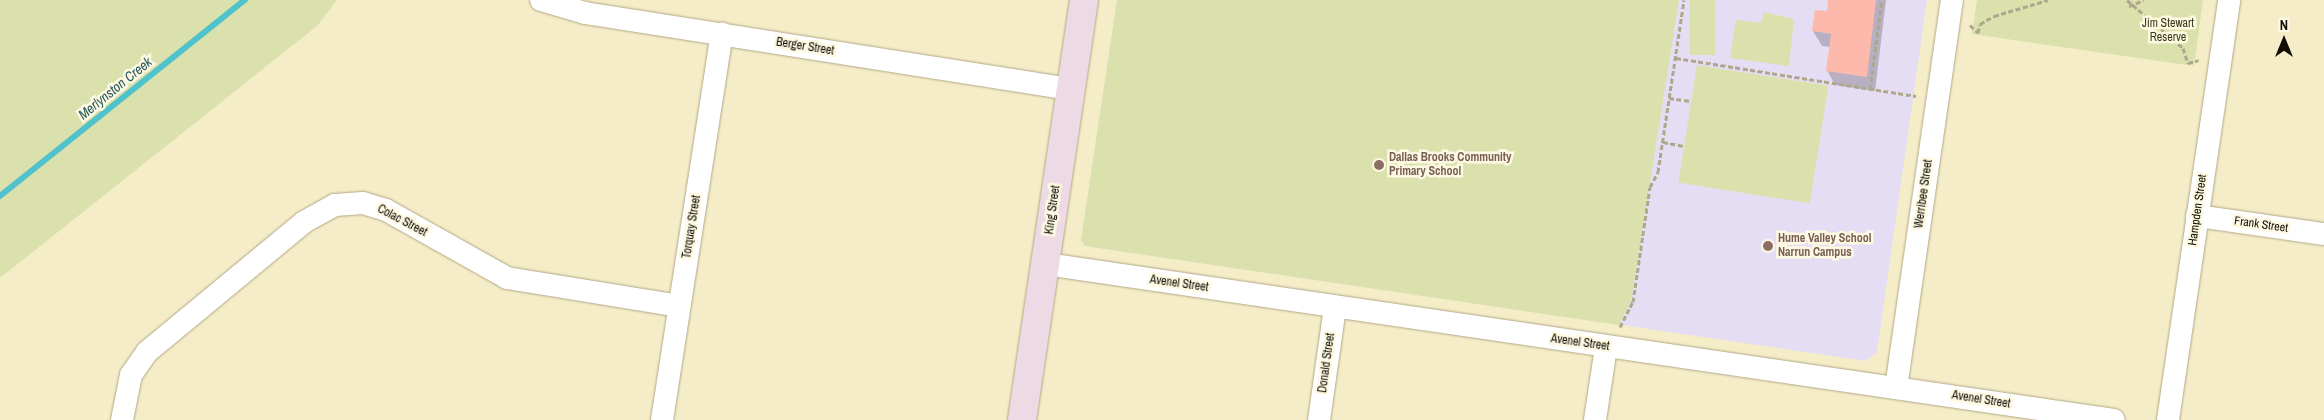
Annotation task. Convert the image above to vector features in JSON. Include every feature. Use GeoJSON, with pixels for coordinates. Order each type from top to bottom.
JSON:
{"type":"FeatureCollection","features":[{"type":"Feature","properties":{"kind":"street","name":"Berger Street"},"geometry":{"type":"LineString","coordinates":[[541,0],[585,13],[1071,89]]}},
{"type":"Feature","properties":{"kind":"street","name":"King Street"},"geometry":{"type":"LineString","coordinates":[[1022,420],[1084,0]]}},
{"type":"Feature","properties":{"kind":"street","name":"Werribee Street"},"geometry":{"type":"LineString","coordinates":[[1896,388],[1952,0]]}},
{"type":"Feature","properties":{"kind":"street","name":"Hampden Street"},"geometry":{"type":"LineString","coordinates":[[2168,420],[2229,0]]}},
{"type":"Feature","properties":{"kind":"street","name":"Torquay Street"},"geometry":{"type":"LineString","coordinates":[[662,420],[722,34]]}},
{"type":"Feature","properties":{"kind":"street","name":"Colac Street"},"geometry":{"type":"LineString","coordinates":[[122,420],[131,376],[147,352],[304,222],[335,205],[363,203],[386,210],[507,278],[679,306]]}},
{"type":"Feature","properties":{"kind":"street","name":"Frank Street"},"geometry":{"type":"LineString","coordinates":[[2197,216],[2324,234]]}},
{"type":"Feature","properties":{"kind":"street","name":"Avenel Street"},"geometry":{"type":"LineString","coordinates":[[1046,264],[2114,420]]}},
{"type":"Feature","properties":{"kind":"street","name":"Donald Street"},"geometry":{"type":"LineString","coordinates":[[1319,420],[1335,307]]}},
{"type":"Feature","properties":{"kind":"street"},"geometry":{"type":"LineString","coordinates":[[1596,420],[1606,347]]}},
{"type":"Feature","properties":{"kind":"path"},"geometry":{"type":"LineString","coordinates":[[1620,327],[1633,302],[1650,186],[1658,172],[1684,0]]}},
{"type":"Feature","properties":{"kind":"path"},"geometry":{"type":"LineString","coordinates":[[1870,89],[1882,0]]}},
{"type":"Feature","properties":{"kind":"path"},"geometry":{"type":"LineString","coordinates":[[1972,18],[1970,27],[1978,33],[1980,24],[1994,16],[2048,0]]}},
{"type":"Feature","properties":{"kind":"path"},"geometry":{"type":"LineString","coordinates":[[2127,0],[2129,6],[2179,44],[2189,56],[2188,64],[2199,61],[2200,52]]}},
{"type":"Feature","properties":{"kind":"path"},"geometry":{"type":"LineString","coordinates":[[2129,6],[2144,0]]}},
{"type":"Feature","properties":{"kind":"path"},"geometry":{"type":"LineString","coordinates":[[1676,58],[1917,96]]}},
{"type":"Feature","properties":{"kind":"path"},"geometry":{"type":"LineString","coordinates":[[1669,98],[1691,101]]}},
{"type":"Feature","properties":{"kind":"path"},"geometry":{"type":"LineString","coordinates":[[1663,142],[1684,146]]}},
{"type":"Feature","properties":{"kind":"shaded area","name":"Dallas Brooks Community Primary School"},"geometry":{"type":"Polygon","coordinates":[[[1117,0],[1927,0],[1877,352],[1866,361],[1085,246],[1081,240],[1117,0]]]}},
{"type":"Feature","properties":{"kind":"green space"},"geometry":{"type":"Polygon","coordinates":[[[0,0],[337,0],[317,26],[0,278],[0,0]]]}},
{"type":"Feature","properties":{"kind":"green space","name":"Dallas Brooks Community Primary School"},"geometry":{"type":"Polygon","coordinates":[[[1117,0],[1679,0],[1631,301],[1619,325],[1085,246],[1081,240],[1117,0]]]}},
{"type":"Feature","properties":{"kind":"green space"},"geometry":{"type":"Polygon","coordinates":[[[1690,0],[1715,0],[1715,55],[1690,55],[1690,0]]]}},
{"type":"Feature","properties":{"kind":"green space","name":"Jim Stewart Reserve"},"geometry":{"type":"Polygon","coordinates":[[[1977,0],[2203,0],[2194,66],[1972,34],[1977,0]]]}},
{"type":"Feature","properties":{"kind":"green space"},"geometry":{"type":"Polygon","coordinates":[[[1764,12],[1794,19],[1789,66],[1730,58],[1736,20],[1761,23],[1764,12]]]}},
{"type":"Feature","properties":{"kind":"green space"},"geometry":{"type":"Polygon","coordinates":[[[1697,65],[1828,86],[1810,203],[1678,183],[1697,65]]]}},
{"type":"Feature","properties":{"kind":"building"},"geometry":{"type":"Polygon","coordinates":[[[1828,0],[1876,0],[1867,77],[1826,71],[1831,34],[1812,31],[1815,10],[1827,11],[1828,0]]]}},
{"type":"Feature","properties":{"kind":"waterway","name":"Merlynston Creek"},"geometry":{"type":"LineString","coordinates":[[0,196],[245,0]]}},
{"type":"Feature","properties":{"kind":"place","name":"Dallas Brooks Community Primary School"},"geometry":{"type":"Point","coordinates":[1379,165]}},
{"type":"Feature","properties":{"kind":"place","name":"Hume Valley School Narrun Campus"},"geometry":{"type":"Point","coordinates":[1768,246]}}]}
